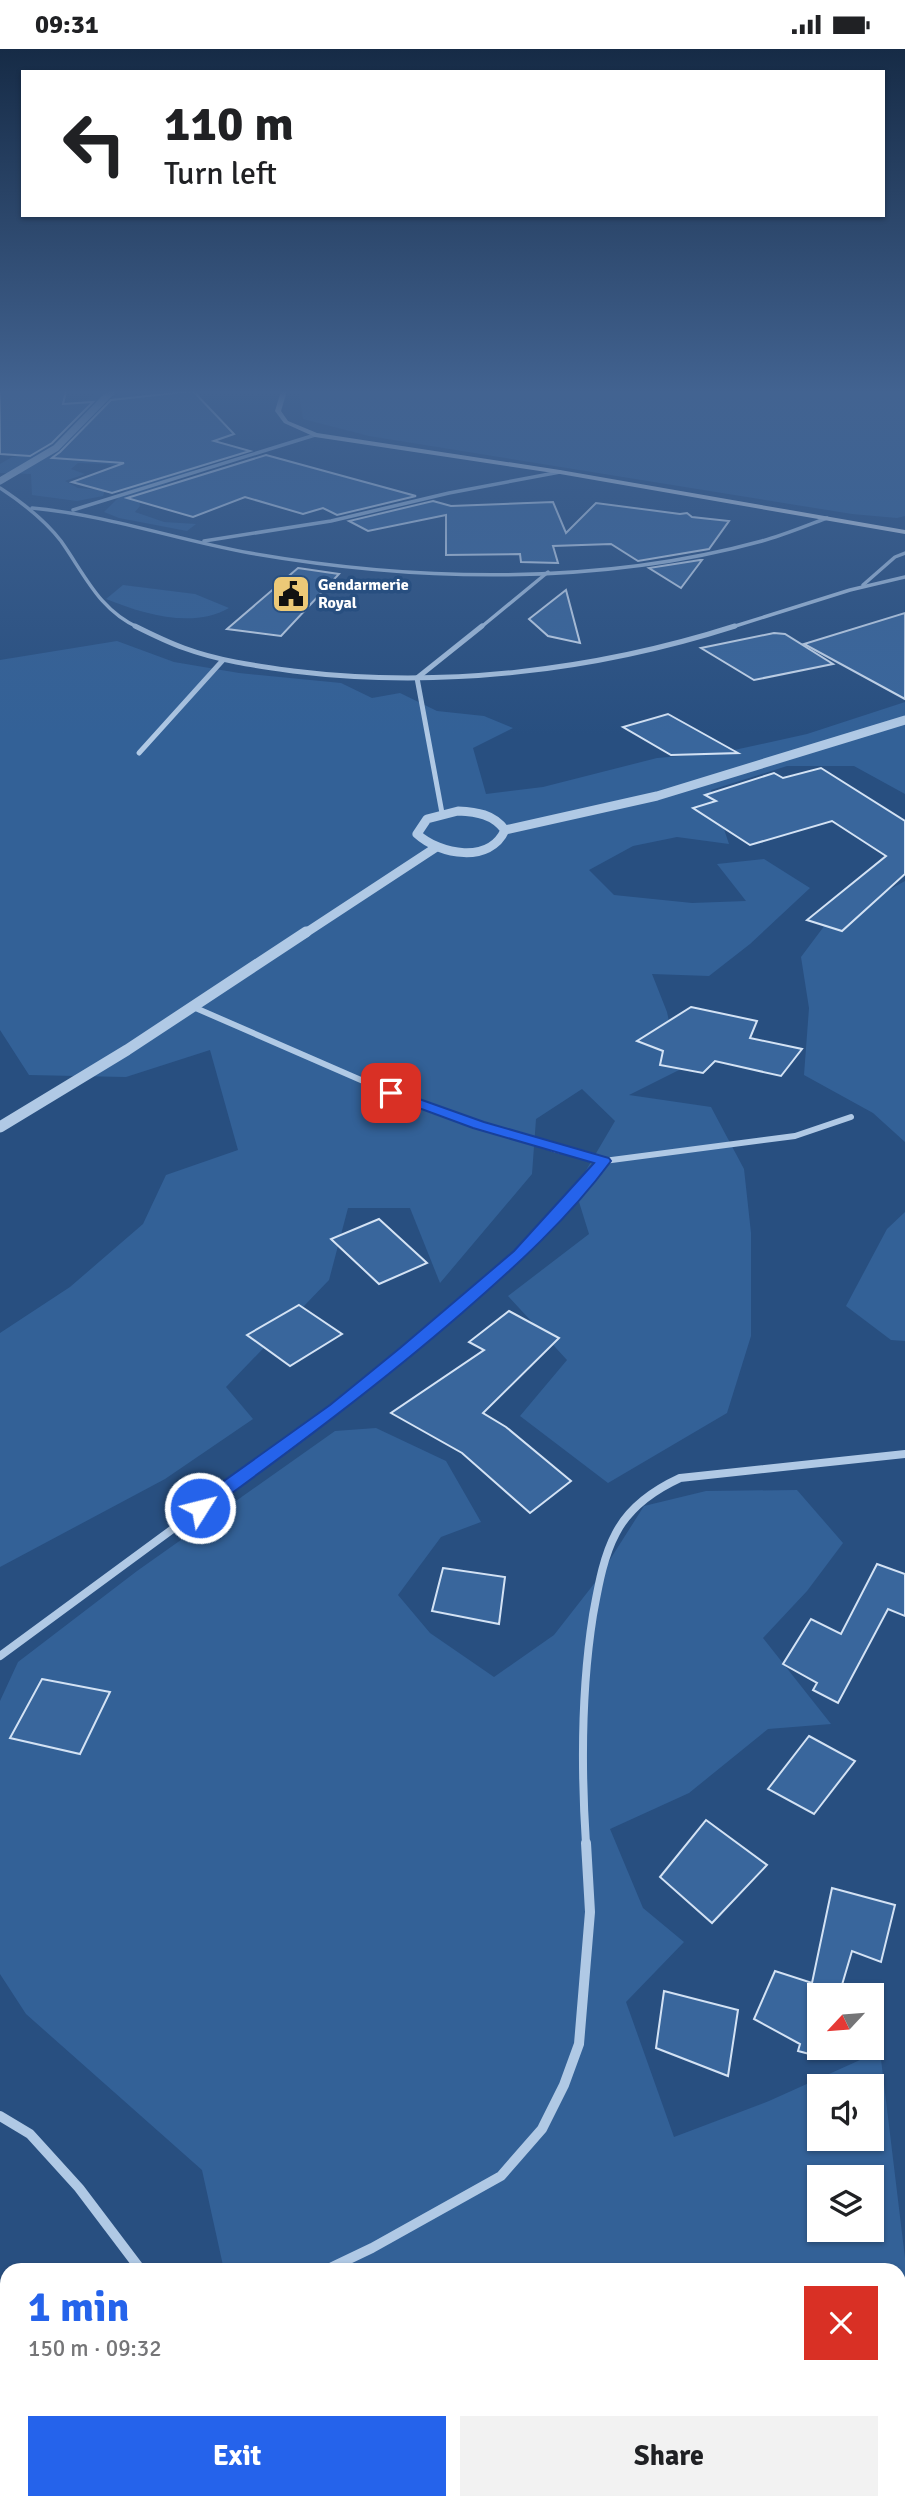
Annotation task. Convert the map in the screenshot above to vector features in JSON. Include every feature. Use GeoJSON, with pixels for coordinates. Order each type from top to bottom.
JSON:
{"type":"FeatureCollection","features":[{"type":"Feature","properties":{"kind":"main road"},"geometry":{"type":"LineString","coordinates":[[756,506],[905,532]]}},
{"type":"Feature","properties":{"kind":"street"},"geometry":{"type":"LineString","coordinates":[[28,506],[68,553],[84,583],[103,605],[129,624],[223,660],[341,675],[417,678],[484,673],[627,655],[686,641],[863,586],[905,577]]}},
{"type":"Feature","properties":{"kind":"street"},"geometry":{"type":"LineString","coordinates":[[73,510],[87,506]]}},
{"type":"Feature","properties":{"kind":"street"},"geometry":{"type":"LineString","coordinates":[[200,542],[331,521],[395,506]]}},
{"type":"Feature","properties":{"kind":"street"},"geometry":{"type":"LineString","coordinates":[[32,508],[73,510],[258,555],[345,566],[464,572],[549,571],[637,565],[719,552],[790,533],[827,518]]}},
{"type":"Feature","properties":{"kind":"street"},"geometry":{"type":"LineString","coordinates":[[863,586],[895,557],[905,553]]}},
{"type":"Feature","properties":{"kind":"street"},"geometry":{"type":"LineString","coordinates":[[417,678],[440,657],[507,610],[549,571]]}},
{"type":"Feature","properties":{"kind":"street"},"geometry":{"type":"LineString","coordinates":[[139,753],[223,660]]}},
{"type":"Feature","properties":{"kind":"street"},"geometry":{"type":"LineString","coordinates":[[417,678],[442,813]]}},
{"type":"Feature","properties":{"kind":"street"},"geometry":{"type":"LineString","coordinates":[[505,829],[566,819],[691,786],[905,720]]}},
{"type":"Feature","properties":{"kind":"street"},"geometry":{"type":"LineString","coordinates":[[474,812],[500,822],[505,829],[504,837],[496,844],[483,849],[450,852],[423,842],[417,834],[419,825],[442,813],[474,812]]}},
{"type":"Feature","properties":{"kind":"street"},"geometry":{"type":"LineString","coordinates":[[0,1127],[127,1050],[190,1006],[312,931],[435,848]]}},
{"type":"Feature","properties":{"kind":"street"},"geometry":{"type":"LineString","coordinates":[[190,1006],[416,1104],[554,1149],[604,1161],[795,1136],[851,1117]]}},
{"type":"Feature","properties":{"kind":"street"},"geometry":{"type":"LineString","coordinates":[[0,1656],[336,1409],[406,1352],[520,1254],[604,1161]]}},
{"type":"Feature","properties":{"kind":"street"},"geometry":{"type":"LineString","coordinates":[[341,2263],[501,2176],[542,2129],[564,2085],[579,2044],[590,1912],[583,1795],[584,1670],[599,1581],[616,1533],[633,1509],[656,1489],[680,1478],[905,1454]]}},
{"type":"Feature","properties":{"kind":"street"},"geometry":{"type":"LineString","coordinates":[[0,2116],[30,2134],[79,2188],[136,2263]]}},
{"type":"Feature","properties":{"kind":"shaded area"},"geometry":{"type":"Polygon","coordinates":[[[110,506],[140,506],[135,512],[164,522],[196,524],[187,531],[119,518],[104,512],[110,506]]]}},
{"type":"Feature","properties":{"kind":"shaded area"},"geometry":{"type":"Polygon","coordinates":[[[801,506],[905,506],[905,516],[897,518],[801,506]]]}},
{"type":"Feature","properties":{"kind":"shaded area"},"geometry":{"type":"Polygon","coordinates":[[[123,585],[195,594],[229,608],[200,618],[152,614],[106,599],[123,585]]]}},
{"type":"Feature","properties":{"kind":"shaded area"},"geometry":{"type":"Polygon","coordinates":[[[117,641],[174,662],[239,673],[341,683],[372,698],[400,693],[437,711],[484,716],[513,728],[473,748],[486,794],[543,787],[657,758],[725,752],[807,734],[905,702],[905,794],[854,766],[787,766],[711,790],[729,844],[677,837],[633,846],[589,870],[614,895],[692,903],[746,901],[717,864],[764,859],[810,888],[750,944],[709,976],[652,974],[667,1012],[679,1070],[629,1095],[711,1107],[744,1169],[751,1233],[751,1336],[727,1413],[608,1483],[520,1416],[567,1360],[508,1296],[589,1234],[575,1189],[615,1121],[582,1089],[536,1119],[532,1174],[440,1283],[410,1208],[348,1208],[329,1280],[226,1387],[253,1419],[165,1479],[0,1567],[0,1333],[70,1287],[143,1224],[166,1175],[238,1150],[210,1050],[126,1077],[29,1075],[0,1030],[0,660],[117,641]]]}},
{"type":"Feature","properties":{"kind":"shaded area"},"geometry":{"type":"Polygon","coordinates":[[[905,881],[905,1142],[873,1113],[804,1075],[809,1008],[801,957],[825,925],[905,881]]]}},
{"type":"Feature","properties":{"kind":"shaded area"},"geometry":{"type":"Polygon","coordinates":[[[905,1212],[905,1341],[891,1340],[846,1306],[887,1229],[905,1212]]]}},
{"type":"Feature","properties":{"kind":"shaded area"},"geometry":{"type":"Polygon","coordinates":[[[376,1428],[446,1461],[481,1522],[441,1537],[398,1595],[430,1633],[494,1677],[554,1635],[597,1580],[644,1506],[706,1491],[797,1490],[843,1543],[807,1591],[763,1638],[831,1724],[768,1729],[689,1793],[610,1829],[643,1908],[684,1942],[626,2002],[674,2137],[807,2084],[807,2151],[884,2151],[884,2084],[905,2263],[222,2263],[202,2170],[26,2014],[0,1974],[0,1701],[18,1662],[137,1571],[335,1431],[376,1428]]]}},
{"type":"Feature","properties":{"kind":"shaded area"},"geometry":{"type":"Polygon","coordinates":[[[860,2060],[881,2060],[883,2074],[829,2074],[860,2060]]]}},
{"type":"Feature","properties":{"kind":"building"},"geometry":{"type":"Polygon","coordinates":[[[154,506],[222,506],[193,517],[154,506]]]}},
{"type":"Feature","properties":{"kind":"building"},"geometry":{"type":"Polygon","coordinates":[[[275,506],[375,506],[337,515],[323,508],[303,514],[275,506]]]}},
{"type":"Feature","properties":{"kind":"building"},"geometry":{"type":"Polygon","coordinates":[[[413,506],[555,506],[566,533],[593,506],[617,506],[687,513],[692,517],[729,521],[709,549],[638,561],[611,544],[553,546],[558,563],[521,562],[520,554],[446,555],[446,515],[368,531],[349,521],[413,506]]]}},
{"type":"Feature","properties":{"kind":"building"},"geometry":{"type":"Polygon","coordinates":[[[700,560],[681,588],[649,568],[700,560]]]}},
{"type":"Feature","properties":{"kind":"building"},"geometry":{"type":"Polygon","coordinates":[[[298,568],[339,574],[281,636],[227,629],[298,568]]]}},
{"type":"Feature","properties":{"kind":"building"},"geometry":{"type":"Polygon","coordinates":[[[566,590],[580,643],[548,636],[529,619],[566,590]]]}},
{"type":"Feature","properties":{"kind":"building"},"geometry":{"type":"Polygon","coordinates":[[[905,613],[905,699],[804,644],[905,613]]]}},
{"type":"Feature","properties":{"kind":"building"},"geometry":{"type":"Polygon","coordinates":[[[774,633],[785,634],[833,664],[754,680],[701,648],[774,633]]]}},
{"type":"Feature","properties":{"kind":"building"},"geometry":{"type":"Polygon","coordinates":[[[668,714],[738,753],[671,755],[623,727],[668,714]]]}},
{"type":"Feature","properties":{"kind":"building"},"geometry":{"type":"Polygon","coordinates":[[[821,768],[905,821],[905,874],[842,931],[807,920],[886,856],[832,821],[750,845],[693,808],[716,801],[705,795],[774,773],[783,778],[821,768]]]}},
{"type":"Feature","properties":{"kind":"building"},"geometry":{"type":"Polygon","coordinates":[[[691,1007],[757,1021],[750,1038],[802,1049],[781,1076],[715,1061],[703,1073],[660,1065],[663,1051],[637,1041],[691,1007]]]}},
{"type":"Feature","properties":{"kind":"building"},"geometry":{"type":"Polygon","coordinates":[[[379,1219],[427,1263],[379,1284],[331,1239],[379,1219]]]}},
{"type":"Feature","properties":{"kind":"building"},"geometry":{"type":"Polygon","coordinates":[[[299,1305],[342,1334],[290,1366],[247,1335],[299,1305]]]}},
{"type":"Feature","properties":{"kind":"building"},"geometry":{"type":"Polygon","coordinates":[[[509,1311],[559,1338],[483,1413],[506,1427],[571,1481],[530,1513],[462,1453],[391,1413],[484,1350],[469,1342],[509,1311]]]}},
{"type":"Feature","properties":{"kind":"building"},"geometry":{"type":"Polygon","coordinates":[[[877,1564],[905,1574],[905,1616],[888,1609],[838,1703],[813,1690],[817,1683],[783,1664],[811,1619],[841,1634],[877,1564]]]}},
{"type":"Feature","properties":{"kind":"building"},"geometry":{"type":"Polygon","coordinates":[[[443,1568],[505,1577],[499,1624],[432,1611],[443,1568]]]}},
{"type":"Feature","properties":{"kind":"building"},"geometry":{"type":"Polygon","coordinates":[[[42,1679],[110,1692],[80,1754],[10,1738],[42,1679]]]}},
{"type":"Feature","properties":{"kind":"building"},"geometry":{"type":"Polygon","coordinates":[[[809,1736],[855,1761],[814,1814],[768,1789],[809,1736]]]}},
{"type":"Feature","properties":{"kind":"building"},"geometry":{"type":"Polygon","coordinates":[[[706,1820],[767,1865],[712,1923],[660,1877],[706,1820]]]}},
{"type":"Feature","properties":{"kind":"building"},"geometry":{"type":"Polygon","coordinates":[[[832,1888],[895,1905],[881,1962],[852,1951],[843,1983],[812,1983],[832,1888]]]}},
{"type":"Feature","properties":{"kind":"building"},"geometry":{"type":"Polygon","coordinates":[[[775,1971],[812,1983],[807,1983],[807,2053],[798,2051],[800,2044],[754,2019],[775,1971]]]}},
{"type":"Feature","properties":{"kind":"building"},"geometry":{"type":"Polygon","coordinates":[[[664,1991],[738,2010],[728,2076],[656,2048],[664,1991]]]}},
{"type":"Feature","properties":{"kind":"place","name":"Gendarmerie Royal"},"geometry":{"type":"Point","coordinates":[291,594]}},
{"type":"Feature","properties":{"kind":"route"},"geometry":{"type":"LineString","coordinates":[[200,1508],[336,1409],[406,1352],[520,1254],[604,1161],[554,1149],[478,1125],[391,1093]]}}]}
